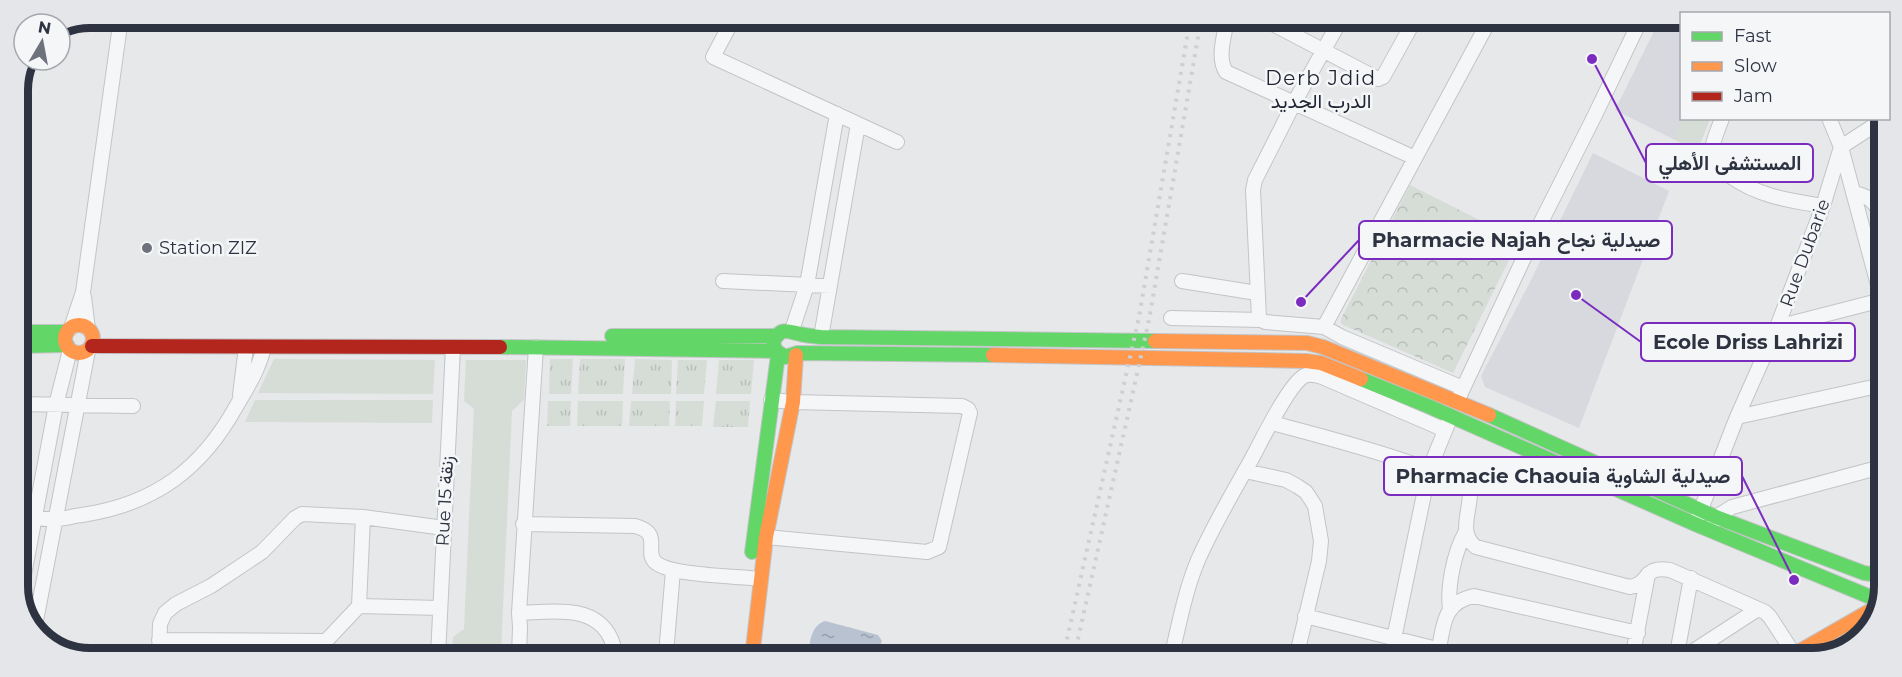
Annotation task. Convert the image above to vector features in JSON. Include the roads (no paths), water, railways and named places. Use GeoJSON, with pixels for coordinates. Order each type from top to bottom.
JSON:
{"type":"FeatureCollection","features":[{"type":"Feature","properties":{"kind":"main road"},"geometry":{"type":"LineString","coordinates":[[69,339],[77,326],[90,340],[246,347],[536,347],[777,353],[786,358],[797,354],[1116,356],[1321,363],[1695,524],[1713,523],[1864,573],[1874,574]]}},
{"type":"Feature","properties":{"kind":"main road"},"geometry":{"type":"LineString","coordinates":[[752,648],[754,578],[777,353],[773,344],[775,336],[782,330],[821,337],[1306,344],[1323,347],[1457,401],[1701,510],[1713,523],[1872,599]]}},
{"type":"Feature","properties":{"kind":"main road"},"geometry":{"type":"LineString","coordinates":[[742,648],[754,578],[766,537],[793,402],[797,354],[801,342],[795,332]]}},
{"type":"Feature","properties":{"kind":"main road"},"geometry":{"type":"LineString","coordinates":[[28,333],[69,339]]}},
{"type":"Feature","properties":{"kind":"main road"},"geometry":{"type":"LineString","coordinates":[[69,339],[76,353],[90,340],[248,336],[775,336]]}},
{"type":"Feature","properties":{"kind":"main road"},"geometry":{"type":"LineString","coordinates":[[29,345],[69,339]]}},
{"type":"Feature","properties":{"kind":"main road"},"geometry":{"type":"LineString","coordinates":[[1846,588],[1855,604],[1857,617]]}},
{"type":"Feature","properties":{"kind":"main road"},"geometry":{"type":"LineString","coordinates":[[1804,648],[1868,610]]}},
{"type":"Feature","properties":{"kind":"street"},"geometry":{"type":"LineString","coordinates":[[29,543],[69,339],[83,292],[120,28]]}},
{"type":"Feature","properties":{"kind":"street"},"geometry":{"type":"LineString","coordinates":[[728,28],[713,57],[897,142]]}},
{"type":"Feature","properties":{"kind":"street"},"geometry":{"type":"LineString","coordinates":[[1226,28],[1221,65],[1226,72],[1415,158]]}},
{"type":"Feature","properties":{"kind":"street"},"geometry":{"type":"LineString","coordinates":[[1281,28],[1378,79],[1383,76],[1410,28]]}},
{"type":"Feature","properties":{"kind":"street"},"geometry":{"type":"LineString","coordinates":[[1261,320],[1258,314],[1257,293],[1253,190],[1255,180],[1294,103],[1336,28]]}},
{"type":"Feature","properties":{"kind":"street"},"geometry":{"type":"LineString","coordinates":[[1324,327],[1485,28]]}},
{"type":"Feature","properties":{"kind":"street"},"geometry":{"type":"LineString","coordinates":[[1457,401],[1536,232],[1637,28]]}},
{"type":"Feature","properties":{"kind":"street"},"geometry":{"type":"LineString","coordinates":[[795,332],[807,285],[837,114]]}},
{"type":"Feature","properties":{"kind":"street"},"geometry":{"type":"LineString","coordinates":[[1721,120],[1712,149],[1718,168],[1740,183],[1770,197],[1823,206]]}},
{"type":"Feature","properties":{"kind":"street"},"geometry":{"type":"LineString","coordinates":[[1830,120],[1841,147],[1873,268]]}},
{"type":"Feature","properties":{"kind":"street"},"geometry":{"type":"LineString","coordinates":[[821,337],[858,124]]}},
{"type":"Feature","properties":{"kind":"street"},"geometry":{"type":"LineString","coordinates":[[1841,147],[1873,126]]}},
{"type":"Feature","properties":{"kind":"street","name":"Rue Dubarie"},"geometry":{"type":"LineString","coordinates":[[1695,524],[1737,417],[1777,327],[1823,206],[1841,147]]}},
{"type":"Feature","properties":{"kind":"street"},"geometry":{"type":"LineString","coordinates":[[1853,193],[1864,195],[1873,202]]}},
{"type":"Feature","properties":{"kind":"street"},"geometry":{"type":"LineString","coordinates":[[723,281],[830,286]]}},
{"type":"Feature","properties":{"kind":"street"},"geometry":{"type":"LineString","coordinates":[[1182,281],[1257,293]]}},
{"type":"Feature","properties":{"kind":"street"},"geometry":{"type":"LineString","coordinates":[[37,617],[90,340],[83,292]]}},
{"type":"Feature","properties":{"kind":"street"},"geometry":{"type":"LineString","coordinates":[[1777,327],[1873,302]]}},
{"type":"Feature","properties":{"kind":"street"},"geometry":{"type":"LineString","coordinates":[[1171,318],[1261,320],[1324,327],[1342,337],[1463,388]]}},
{"type":"Feature","properties":{"kind":"street"},"geometry":{"type":"LineString","coordinates":[[239,403],[246,347]]}},
{"type":"Feature","properties":{"kind":"street"},"geometry":{"type":"LineString","coordinates":[[29,517],[55,519],[102,512],[157,492],[183,473],[224,429],[257,372],[264,347]]}},
{"type":"Feature","properties":{"kind":"street","name":"Rue 15 زنقة"},"geometry":{"type":"LineString","coordinates":[[438,648],[453,347]]}},
{"type":"Feature","properties":{"kind":"street"},"geometry":{"type":"LineString","coordinates":[[519,648],[523,524],[536,347]]}},
{"type":"Feature","properties":{"kind":"street"},"geometry":{"type":"LineString","coordinates":[[1174,648],[1189,586],[1198,560],[1218,518],[1295,384],[1304,376],[1310,374],[1322,377],[1445,430]]}},
{"type":"Feature","properties":{"kind":"street"},"geometry":{"type":"LineString","coordinates":[[1737,417],[1874,387]]}},
{"type":"Feature","properties":{"kind":"street"},"geometry":{"type":"LineString","coordinates":[[766,537],[927,552],[939,548],[970,413],[962,406],[771,400]]}},
{"type":"Feature","properties":{"kind":"street"},"geometry":{"type":"LineString","coordinates":[[29,404],[133,406]]}},
{"type":"Feature","properties":{"kind":"street"},"geometry":{"type":"LineString","coordinates":[[1392,648],[1429,470],[1450,417]]}},
{"type":"Feature","properties":{"kind":"street"},"geometry":{"type":"LineString","coordinates":[[1272,423],[1370,450],[1429,470],[1467,489],[1470,493],[1465,533],[1456,555],[1449,593],[1450,609]]}},
{"type":"Feature","properties":{"kind":"street"},"geometry":{"type":"LineString","coordinates":[[1713,523],[1732,507],[1874,469]]}},
{"type":"Feature","properties":{"kind":"street"},"geometry":{"type":"LineString","coordinates":[[1245,471],[1286,480],[1306,492],[1315,506],[1320,541],[1319,561],[1298,648]]}},
{"type":"Feature","properties":{"kind":"street"},"geometry":{"type":"LineString","coordinates":[[159,648],[160,624],[165,613],[176,603],[198,594],[262,552],[295,518],[302,514],[363,517],[444,528]]}},
{"type":"Feature","properties":{"kind":"street"},"geometry":{"type":"LineString","coordinates":[[326,648],[326,641],[359,606],[363,517]]}},
{"type":"Feature","properties":{"kind":"street"},"geometry":{"type":"LineString","coordinates":[[523,524],[616,525],[642,528],[648,532],[652,543],[652,556],[656,563],[673,570],[754,578]]}},
{"type":"Feature","properties":{"kind":"street"},"geometry":{"type":"LineString","coordinates":[[1465,533],[1469,542],[1476,547],[1630,586],[1636,586],[1658,568],[1670,570],[1758,609],[1770,617],[1786,648]]}},
{"type":"Feature","properties":{"kind":"street"},"geometry":{"type":"LineString","coordinates":[[667,642],[673,570]]}},
{"type":"Feature","properties":{"kind":"street"},"geometry":{"type":"LineString","coordinates":[[1635,648],[1648,574]]}},
{"type":"Feature","properties":{"kind":"street"},"geometry":{"type":"LineString","coordinates":[[1678,648],[1691,578]]}},
{"type":"Feature","properties":{"kind":"street"},"geometry":{"type":"LineString","coordinates":[[1439,648],[1448,611],[1464,598],[1474,596],[1638,633]]}},
{"type":"Feature","properties":{"kind":"street"},"geometry":{"type":"LineString","coordinates":[[359,606],[440,608]]}},
{"type":"Feature","properties":{"kind":"street"},"geometry":{"type":"LineString","coordinates":[[1698,648],[1758,609]]}},
{"type":"Feature","properties":{"kind":"street"},"geometry":{"type":"LineString","coordinates":[[519,613],[574,612],[590,616],[610,637],[613,648]]}},
{"type":"Feature","properties":{"kind":"street"},"geometry":{"type":"LineString","coordinates":[[1305,616],[1394,638],[1422,648]]}},
{"type":"Feature","properties":{"kind":"street"},"geometry":{"type":"LineString","coordinates":[[159,640],[326,641]]}},
{"type":"Feature","properties":{"kind":"water"},"geometry":{"type":"Polygon","coordinates":[[[825,621],[878,635],[882,641],[879,648],[809,648],[814,631],[820,623],[825,621]]]}},
{"type":"Feature","properties":{"kind":"railway"},"geometry":{"type":"LineString","coordinates":[[1065,648],[1139,317],[1189,28]]}},
{"type":"Feature","properties":{"kind":"railway"},"geometry":{"type":"LineString","coordinates":[[1076,648],[1149,320],[1200,28]]}},
{"type":"Feature","properties":{"kind":"place","name":"المستشفى الأهلي"},"geometry":{"type":"Point","coordinates":[1592,59]}},
{"type":"Feature","properties":{"kind":"place","name":"Station ZIZ"},"geometry":{"type":"Point","coordinates":[147,248]}},
{"type":"Feature","properties":{"kind":"place","name":"Ecole Driss Lahrizi"},"geometry":{"type":"Point","coordinates":[1576,295]}},
{"type":"Feature","properties":{"kind":"place","name":"Pharmacie Najah صيدلية نجاح"},"geometry":{"type":"Point","coordinates":[1301,302]}},
{"type":"Feature","properties":{"kind":"place","name":"Pharmacie Chaouia صيدلية الشاوية"},"geometry":{"type":"Point","coordinates":[1794,580]}},
{"type":"Feature","properties":{"kind":"district","name":"Derb Jdid الدرب الجديد"},"geometry":{"type":"Point","coordinates":[1321,90]}}]}
